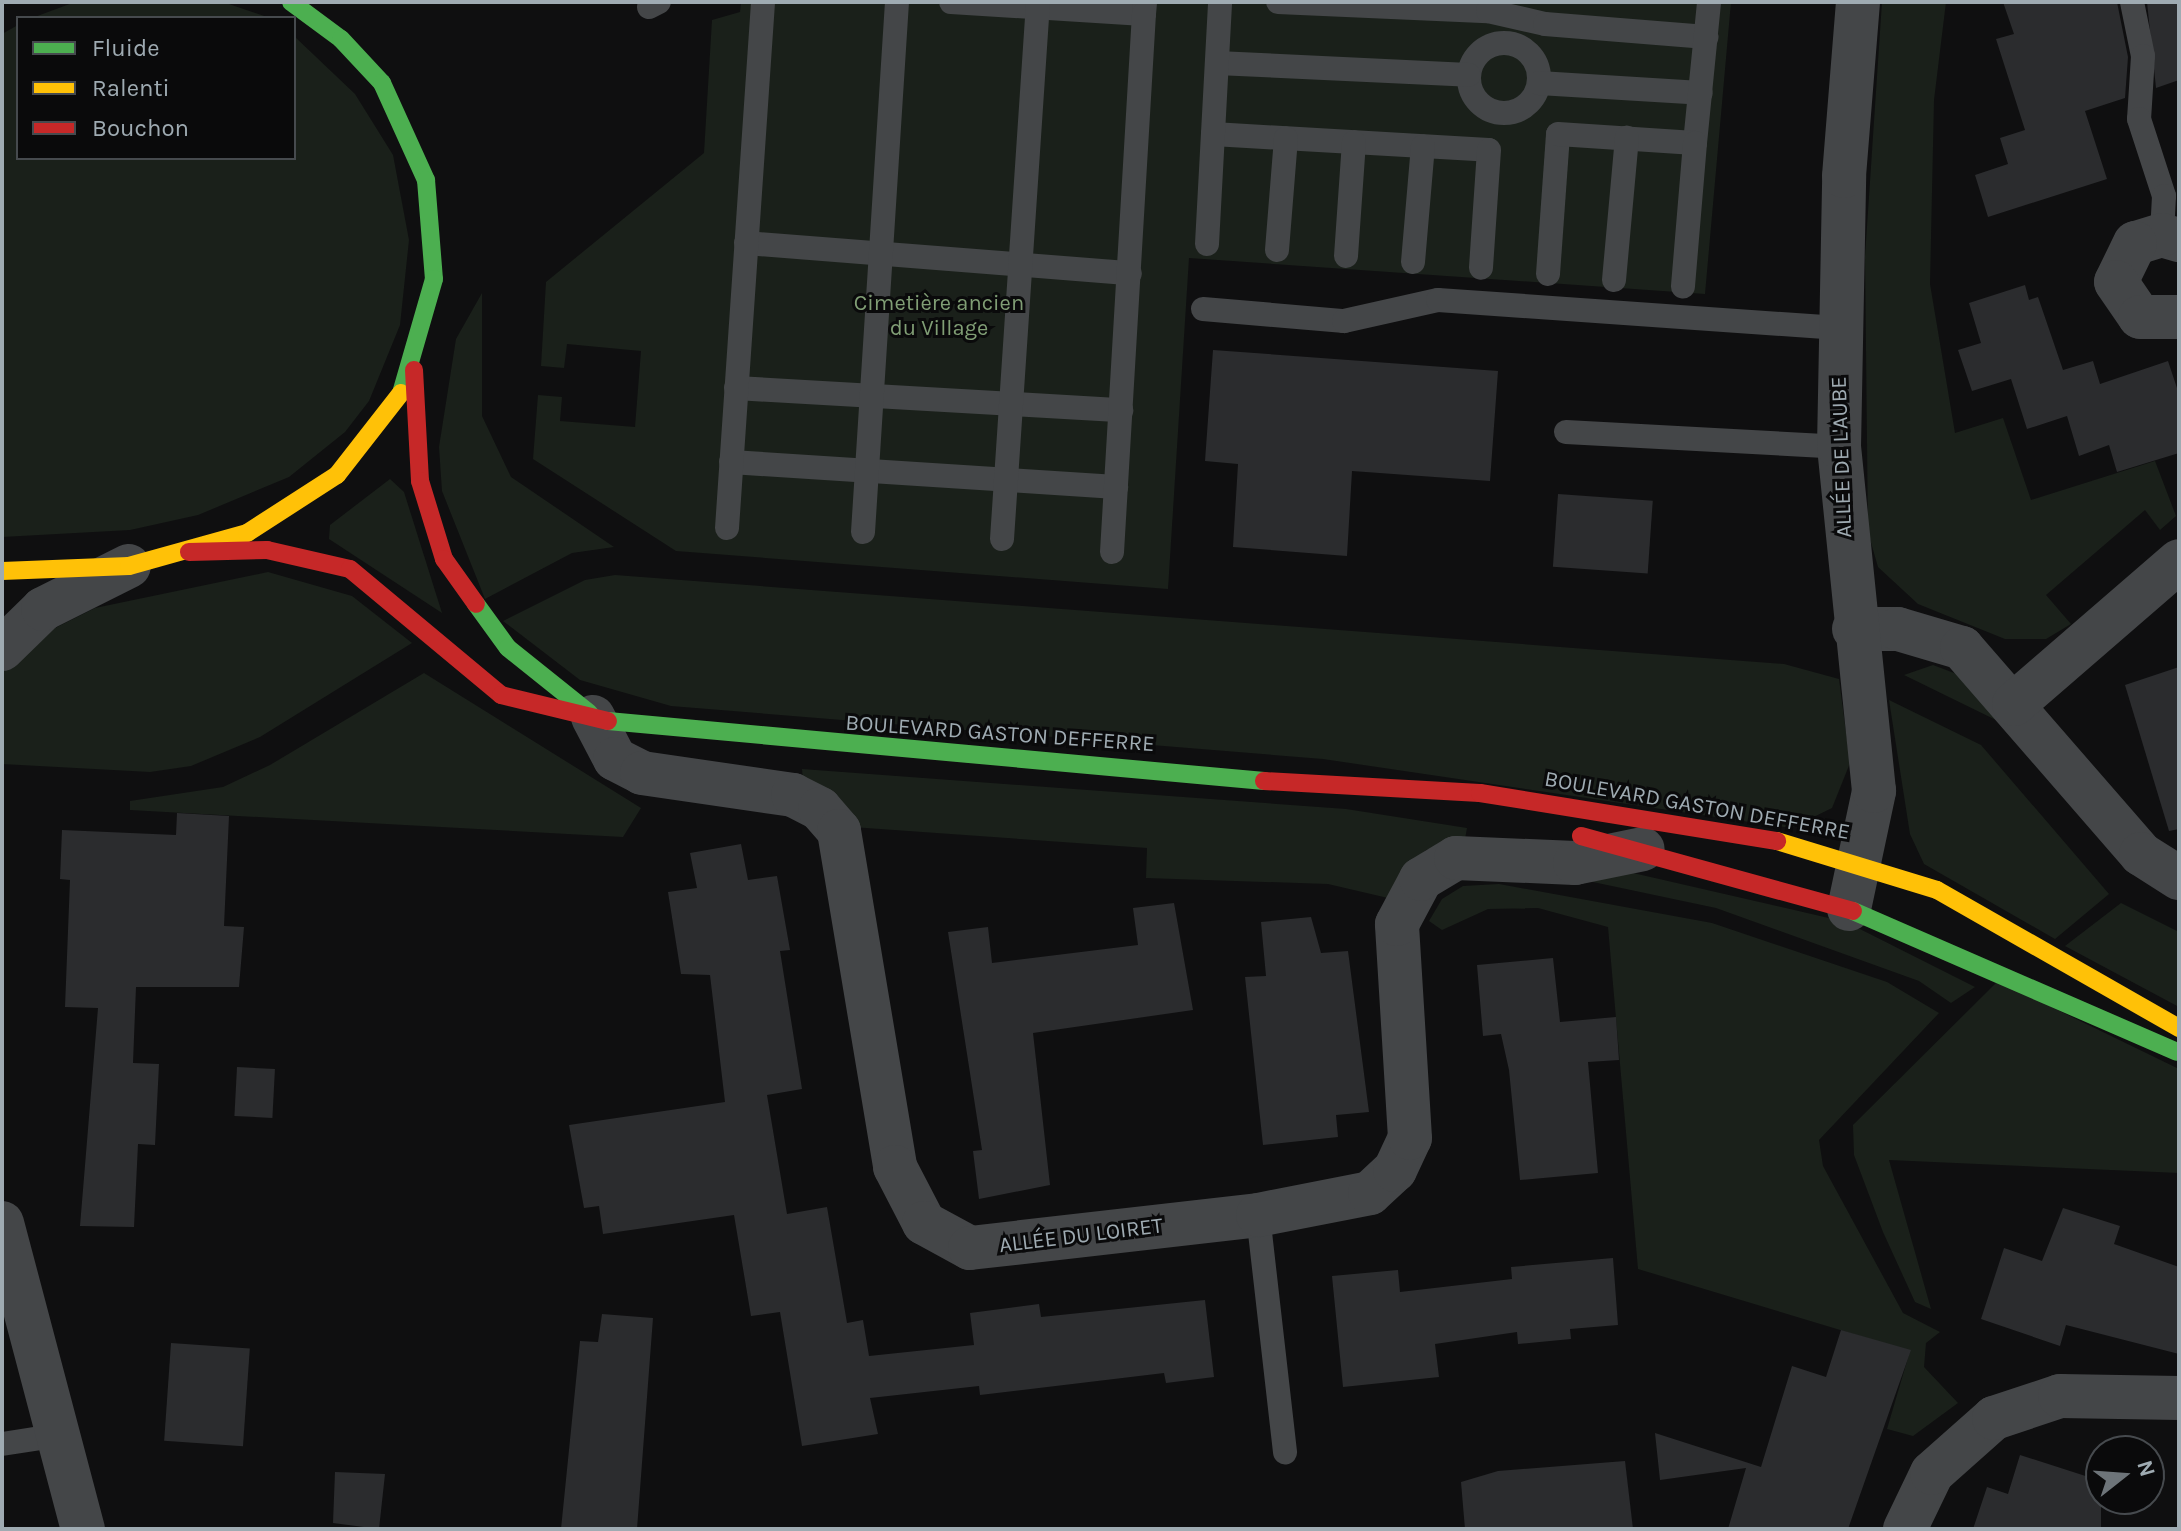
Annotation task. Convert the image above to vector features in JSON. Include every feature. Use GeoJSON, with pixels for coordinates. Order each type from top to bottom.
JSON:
{"type":"FeatureCollection","features":[{"type":"Feature","properties":{"kind":"street"},"geometry":{"type":"LineString","coordinates":[[2,571],[129,566],[189,552],[278,518],[337,475],[382,427],[414,367],[435,250],[434,215],[413,141],[361,59],[291,2]]}},
{"type":"Feature","properties":{"kind":"street","name":"ALLÉE DE L'AUBE"},"geometry":{"type":"LineString","coordinates":[[1849,909],[1874,791],[1854,629],[1839,447],[1839,328],[1858,2]]}},
{"type":"Feature","properties":{"kind":"street"},"geometry":{"type":"LineString","coordinates":[[2171,237],[2135,243],[2116,282],[2140,317],[2179,317]]}},
{"type":"Feature","properties":{"kind":"street","name":"BOULEVARD GASTON DEFFERRE"},"geometry":{"type":"LineString","coordinates":[[414,367],[420,481],[444,559],[508,648],[593,717]]}},
{"type":"Feature","properties":{"kind":"street","name":"BOULEVARD GASTON DEFFERRE"},"geometry":{"type":"LineString","coordinates":[[189,552],[267,550],[350,569],[501,695],[689,735],[1404,793],[1480,793],[1861,860],[1937,890],[2179,1028]]}},
{"type":"Feature","properties":{"kind":"street"},"geometry":{"type":"LineString","coordinates":[[2014,704],[2179,561]]}},
{"type":"Feature","properties":{"kind":"street"},"geometry":{"type":"LineString","coordinates":[[2,649],[43,609],[129,566]]}},
{"type":"Feature","properties":{"kind":"street"},"geometry":{"type":"LineString","coordinates":[[1854,629],[1898,629],[1950,641],[2014,704],[2141,854],[2179,878]]}},
{"type":"Feature","properties":{"kind":"street","name":"ALLÉE DU LOIRET"},"geometry":{"type":"LineString","coordinates":[[593,717],[615,759],[642,773],[793,795],[820,809],[839,831],[895,1167],[934,1233],[982,1248],[1353,1202],[1384,1182],[1404,1156],[1413,1119],[1397,924],[1421,879],[1456,858],[1575,863],[1643,849]]}},
{"type":"Feature","properties":{"kind":"street","name":"BOULEVARD GASTON DEFFERRE"},"geometry":{"type":"LineString","coordinates":[[1404,793],[1510,820]]}},
{"type":"Feature","properties":{"kind":"street"},"geometry":{"type":"LineString","coordinates":[[1554,830],[1643,849],[1849,909],[2179,1053]]}},
{"type":"Feature","properties":{"kind":"street"},"geometry":{"type":"LineString","coordinates":[[2,1223],[54,1436],[83,1529]]}},
{"type":"Feature","properties":{"kind":"street"},"geometry":{"type":"LineString","coordinates":[[1905,1529],[1932,1473],[1994,1418],[2060,1396],[2179,1398]]}},
{"type":"Feature","properties":{"kind":"lane"},"geometry":{"type":"LineString","coordinates":[[727,528],[763,2]]}},
{"type":"Feature","properties":{"kind":"lane"},"geometry":{"type":"LineString","coordinates":[[863,532],[878,253],[897,2]]}},
{"type":"Feature","properties":{"kind":"lane"},"geometry":{"type":"LineString","coordinates":[[951,2],[1145,8],[1112,552]]}},
{"type":"Feature","properties":{"kind":"lane"},"geometry":{"type":"LineString","coordinates":[[1207,244],[1220,2]]}},
{"type":"Feature","properties":{"kind":"lane"},"geometry":{"type":"LineString","coordinates":[[1278,2],[1509,9],[1706,37]]}},
{"type":"Feature","properties":{"kind":"lane"},"geometry":{"type":"LineString","coordinates":[[1683,286],[1709,2]]}},
{"type":"Feature","properties":{"kind":"lane"},"geometry":{"type":"LineString","coordinates":[[2132,2],[2143,56],[2139,119],[2164,196],[2171,237]]}},
{"type":"Feature","properties":{"kind":"lane"},"geometry":{"type":"LineString","coordinates":[[1002,539],[1038,5]]}},
{"type":"Feature","properties":{"kind":"lane"},"geometry":{"type":"LineString","coordinates":[[1506,43],[1509,9]]}},
{"type":"Feature","properties":{"kind":"lane"},"geometry":{"type":"LineString","coordinates":[[1539,83],[1532,57],[1506,43],[1477,54],[1469,75],[1475,100],[1558,134],[1695,143]]}},
{"type":"Feature","properties":{"kind":"lane"},"geometry":{"type":"LineString","coordinates":[[1217,63],[1469,75]]}},
{"type":"Feature","properties":{"kind":"lane"},"geometry":{"type":"LineString","coordinates":[[1481,268],[1489,150],[1510,113],[1539,83],[1701,93]]}},
{"type":"Feature","properties":{"kind":"lane"},"geometry":{"type":"LineString","coordinates":[[1213,134],[1489,150]]}},
{"type":"Feature","properties":{"kind":"lane"},"geometry":{"type":"LineString","coordinates":[[1548,274],[1558,134]]}},
{"type":"Feature","properties":{"kind":"lane"},"geometry":{"type":"LineString","coordinates":[[1277,250],[1286,138]]}},
{"type":"Feature","properties":{"kind":"lane"},"geometry":{"type":"LineString","coordinates":[[1614,280],[1627,138]]}},
{"type":"Feature","properties":{"kind":"lane"},"geometry":{"type":"LineString","coordinates":[[1346,256],[1354,142]]}},
{"type":"Feature","properties":{"kind":"lane"},"geometry":{"type":"LineString","coordinates":[[1413,262],[1423,146]]}},
{"type":"Feature","properties":{"kind":"lane"},"geometry":{"type":"LineString","coordinates":[[746,243],[1130,273]]}},
{"type":"Feature","properties":{"kind":"lane"},"geometry":{"type":"LineString","coordinates":[[1203,309],[1344,321],[1438,300],[1839,328]]}},
{"type":"Feature","properties":{"kind":"lane"},"geometry":{"type":"LineString","coordinates":[[736,388],[1121,410]]}},
{"type":"Feature","properties":{"kind":"lane"},"geometry":{"type":"LineString","coordinates":[[1566,432],[1839,447]]}},
{"type":"Feature","properties":{"kind":"lane"},"geometry":{"type":"LineString","coordinates":[[731,462],[1116,487]]}},
{"type":"Feature","properties":{"kind":"lane"},"geometry":{"type":"LineString","coordinates":[[1258,1215],[1285,1452]]}},
{"type":"Feature","properties":{"kind":"lane"},"geometry":{"type":"LineString","coordinates":[[2,1444],[54,1436]]}},
{"type":"Feature","properties":{"kind":"green space"},"geometry":{"type":"Polygon","coordinates":[[[75,2],[223,2],[264,16],[37,16],[75,2]]]}},
{"type":"Feature","properties":{"kind":"green space","name":"Cimetière ancien du Village"},"geometry":{"type":"Polygon","coordinates":[[[741,2],[1731,2],[1705,294],[1189,258],[1168,589],[676,551],[533,459],[538,395],[562,397],[560,421],[635,427],[641,351],[567,344],[564,368],[541,366],[546,282],[704,153],[712,20],[740,12],[741,2]]]}},
{"type":"Feature","properties":{"kind":"green space"},"geometry":{"type":"Polygon","coordinates":[[[1882,2],[1946,2],[1934,100],[1930,284],[1955,433],[2003,418],[2031,500],[2155,461],[2176,516],[2160,530],[2145,510],[2046,595],[2071,624],[2046,639],[2005,639],[1918,604],[1878,567],[1868,532],[1865,256],[1882,2]]]}},
{"type":"Feature","properties":{"kind":"green space"},"geometry":{"type":"Polygon","coordinates":[[[16,26],[16,160],[296,160],[296,38],[355,94],[393,155],[409,240],[400,325],[369,401],[345,432],[289,477],[198,515],[130,530],[2,537],[2,34],[16,26]]]}},
{"type":"Feature","properties":{"kind":"green space"},"geometry":{"type":"Polygon","coordinates":[[[482,293],[482,416],[511,477],[614,547],[572,553],[485,599],[442,491],[439,447],[456,339],[482,293]]]}},
{"type":"Feature","properties":{"kind":"green space"},"geometry":{"type":"Polygon","coordinates":[[[390,479],[404,492],[442,613],[329,539],[330,525],[390,479]]]}},
{"type":"Feature","properties":{"kind":"green space"},"geometry":{"type":"Polygon","coordinates":[[[268,572],[352,596],[412,643],[260,737],[191,766],[150,772],[2,764],[2,669],[41,635],[95,608],[268,572]]]}},
{"type":"Feature","properties":{"kind":"green space"},"geometry":{"type":"Polygon","coordinates":[[[615,575],[1784,664],[1839,679],[1850,763],[1832,808],[1791,828],[1323,759],[671,706],[580,680],[503,621],[585,580],[615,575]]]}},
{"type":"Feature","properties":{"kind":"green space"},"geometry":{"type":"Polygon","coordinates":[[[1933,665],[1962,676],[2000,722],[1904,675],[1933,665]]]}},
{"type":"Feature","properties":{"kind":"green space"},"geometry":{"type":"Polygon","coordinates":[[[424,673],[641,808],[623,837],[130,810],[130,801],[223,787],[270,765],[424,673]]]}},
{"type":"Feature","properties":{"kind":"green space"},"geometry":{"type":"Polygon","coordinates":[[[1889,700],[1981,745],[2109,894],[2055,939],[1924,864],[1910,834],[1889,700]]]}},
{"type":"Feature","properties":{"kind":"green space"},"geometry":{"type":"Polygon","coordinates":[[[802,769],[1346,809],[1467,828],[1465,839],[1426,850],[1408,865],[1388,898],[1328,884],[1146,878],[1147,848],[852,827],[803,782],[802,769]]]}},
{"type":"Feature","properties":{"kind":"green space"},"geometry":{"type":"Polygon","coordinates":[[[1620,870],[1846,922],[1975,987],[1951,1003],[1919,981],[1716,908],[1574,878],[1620,870]]]}},
{"type":"Feature","properties":{"kind":"green space"},"geometry":{"type":"Polygon","coordinates":[[[1499,884],[1712,923],[1887,982],[1939,1013],[1819,1140],[1823,1166],[1903,1313],[1940,1332],[1926,1343],[1924,1367],[1958,1403],[1913,1436],[1887,1429],[1910,1351],[1638,1269],[1608,927],[1538,908],[1488,909],[1442,930],[1429,921],[1442,899],[1463,886],[1499,884]]]}},
{"type":"Feature","properties":{"kind":"green space"},"geometry":{"type":"Polygon","coordinates":[[[2121,903],[2179,932],[2179,1007],[2065,946],[2121,903]]]}},
{"type":"Feature","properties":{"kind":"green space"},"geometry":{"type":"Polygon","coordinates":[[[1998,981],[2179,1069],[2179,1173],[1889,1160],[1931,1309],[1915,1302],[1883,1232],[1854,1155],[1853,1125],[1998,981]]]}},
{"type":"Feature","properties":{"kind":"building"},"geometry":{"type":"Polygon","coordinates":[[[2003,2],[2117,2],[2128,57],[2125,98],[2085,111],[2107,179],[1988,217],[1975,175],[2008,164],[2000,138],[2025,130],[1996,39],[2014,34],[2003,2]]]}},
{"type":"Feature","properties":{"kind":"building"},"geometry":{"type":"Polygon","coordinates":[[[2147,2],[2179,2],[2179,80],[2156,88],[2147,2]]]}},
{"type":"Feature","properties":{"kind":"building"},"geometry":{"type":"Polygon","coordinates":[[[2025,285],[2029,300],[2038,297],[2063,370],[2093,361],[2100,384],[2168,361],[2179,394],[2179,453],[2117,472],[2109,445],[2079,456],[2067,416],[2027,429],[2011,379],[1972,391],[1958,350],[1981,343],[1969,303],[2025,285]]]}},
{"type":"Feature","properties":{"kind":"building"},"geometry":{"type":"Polygon","coordinates":[[[1213,350],[1498,371],[1490,481],[1352,471],[1347,556],[1233,547],[1238,464],[1205,461],[1213,350]]]}},
{"type":"Feature","properties":{"kind":"building"},"geometry":{"type":"Polygon","coordinates":[[[1558,494],[1653,501],[1648,573],[1553,567],[1558,494]]]}},
{"type":"Feature","properties":{"kind":"building"},"geometry":{"type":"Polygon","coordinates":[[[2179,667],[2179,829],[2169,831],[2125,685],[2179,667]]]}},
{"type":"Feature","properties":{"kind":"building"},"geometry":{"type":"Polygon","coordinates":[[[177,813],[229,816],[224,926],[244,927],[239,987],[136,987],[133,1063],[159,1064],[155,1145],[138,1144],[134,1227],[80,1226],[98,1008],[65,1007],[70,880],[60,879],[62,830],[176,835],[177,813]]]}},
{"type":"Feature","properties":{"kind":"building"},"geometry":{"type":"Polygon","coordinates":[[[741,844],[748,880],[777,876],[790,950],[780,951],[802,1089],[767,1095],[787,1214],[827,1207],[847,1323],[863,1320],[869,1356],[974,1345],[970,1313],[1039,1304],[1041,1317],[1205,1300],[1214,1377],[1166,1383],[1164,1373],[980,1395],[979,1386],[870,1398],[878,1434],[802,1446],[780,1312],[751,1316],[734,1215],[603,1234],[599,1206],[584,1208],[569,1125],[725,1102],[710,975],[681,974],[668,892],[697,888],[690,853],[741,844]]]}},
{"type":"Feature","properties":{"kind":"building"},"geometry":{"type":"Polygon","coordinates":[[[1174,903],[1193,1010],[1033,1033],[1050,1185],[979,1199],[973,1151],[982,1150],[948,932],[988,927],[992,963],[1138,945],[1133,908],[1174,903]]]}},
{"type":"Feature","properties":{"kind":"building"},"geometry":{"type":"Polygon","coordinates":[[[1311,917],[1321,953],[1348,951],[1369,1112],[1336,1115],[1338,1137],[1263,1145],[1245,977],[1266,976],[1261,922],[1311,917]]]}},
{"type":"Feature","properties":{"kind":"building"},"geometry":{"type":"Polygon","coordinates":[[[1553,958],[1560,1022],[1616,1017],[1619,1060],[1588,1062],[1598,1173],[1520,1180],[1509,1070],[1501,1034],[1483,1036],[1477,965],[1553,958]]]}},
{"type":"Feature","properties":{"kind":"building"},"geometry":{"type":"Polygon","coordinates":[[[237,1067],[275,1069],[272,1118],[234,1116],[237,1067]]]}},
{"type":"Feature","properties":{"kind":"building"},"geometry":{"type":"Polygon","coordinates":[[[2063,1208],[2120,1226],[2114,1244],[2179,1267],[2179,1354],[2066,1325],[2060,1346],[1981,1319],[2004,1248],[2042,1261],[2063,1208]]]}},
{"type":"Feature","properties":{"kind":"building"},"geometry":{"type":"Polygon","coordinates":[[[1613,1258],[1618,1325],[1570,1329],[1571,1339],[1518,1344],[1517,1332],[1435,1344],[1439,1377],[1343,1387],[1332,1276],[1398,1270],[1400,1292],[1512,1279],[1511,1267],[1613,1258]]]}},
{"type":"Feature","properties":{"kind":"building"},"geometry":{"type":"Polygon","coordinates":[[[602,1314],[653,1318],[637,1529],[561,1529],[580,1341],[598,1342],[602,1314]]]}},
{"type":"Feature","properties":{"kind":"building"},"geometry":{"type":"Polygon","coordinates":[[[1841,1330],[1911,1350],[1848,1529],[1728,1529],[1746,1468],[1660,1480],[1655,1433],[1761,1467],[1792,1366],[1826,1377],[1841,1330]]]}},
{"type":"Feature","properties":{"kind":"building"},"geometry":{"type":"Polygon","coordinates":[[[171,1343],[250,1349],[243,1446],[164,1441],[171,1343]]]}},
{"type":"Feature","properties":{"kind":"building"},"geometry":{"type":"Polygon","coordinates":[[[2020,1455],[2085,1476],[2085,1515],[2101,1515],[2101,1529],[1973,1529],[1987,1487],[2008,1494],[2020,1455]]]}},
{"type":"Feature","properties":{"kind":"building"},"geometry":{"type":"Polygon","coordinates":[[[1625,1461],[1633,1529],[1465,1529],[1461,1482],[1498,1471],[1625,1461]]]}},
{"type":"Feature","properties":{"kind":"building"},"geometry":{"type":"Polygon","coordinates":[[[335,1472],[385,1474],[379,1529],[333,1523],[335,1472]]]}},
{"type":"Feature","properties":{"kind":"traffic: fast"},"geometry":{"type":"LineString","coordinates":[[291,2],[341,39],[382,83],[426,180],[434,279],[401,393]]}},
{"type":"Feature","properties":{"kind":"traffic: fast"},"geometry":{"type":"LineString","coordinates":[[476,604],[508,648],[589,713]]}},
{"type":"Feature","properties":{"kind":"traffic: fast"},"geometry":{"type":"LineString","coordinates":[[608,721],[1264,781]]}},
{"type":"Feature","properties":{"kind":"traffic: fast"},"geometry":{"type":"LineString","coordinates":[[1853,911],[2177,1052]]}},
{"type":"Feature","properties":{"kind":"traffic: slow"},"geometry":{"type":"LineString","coordinates":[[2,571],[129,566],[247,533],[337,475],[401,393]]}},
{"type":"Feature","properties":{"kind":"traffic: slow"},"geometry":{"type":"LineString","coordinates":[[1777,841],[1937,890],[2179,1028]]}},
{"type":"Feature","properties":{"kind":"traffic: jam"},"geometry":{"type":"LineString","coordinates":[[414,370],[420,481],[444,559],[476,604]]}},
{"type":"Feature","properties":{"kind":"traffic: jam"},"geometry":{"type":"LineString","coordinates":[[189,552],[267,550],[350,569],[501,695],[608,721]]}},
{"type":"Feature","properties":{"kind":"traffic: jam"},"geometry":{"type":"LineString","coordinates":[[1264,781],[1480,793],[1777,841]]}},
{"type":"Feature","properties":{"kind":"traffic: jam"},"geometry":{"type":"LineString","coordinates":[[1581,836],[1853,911]]}}]}
